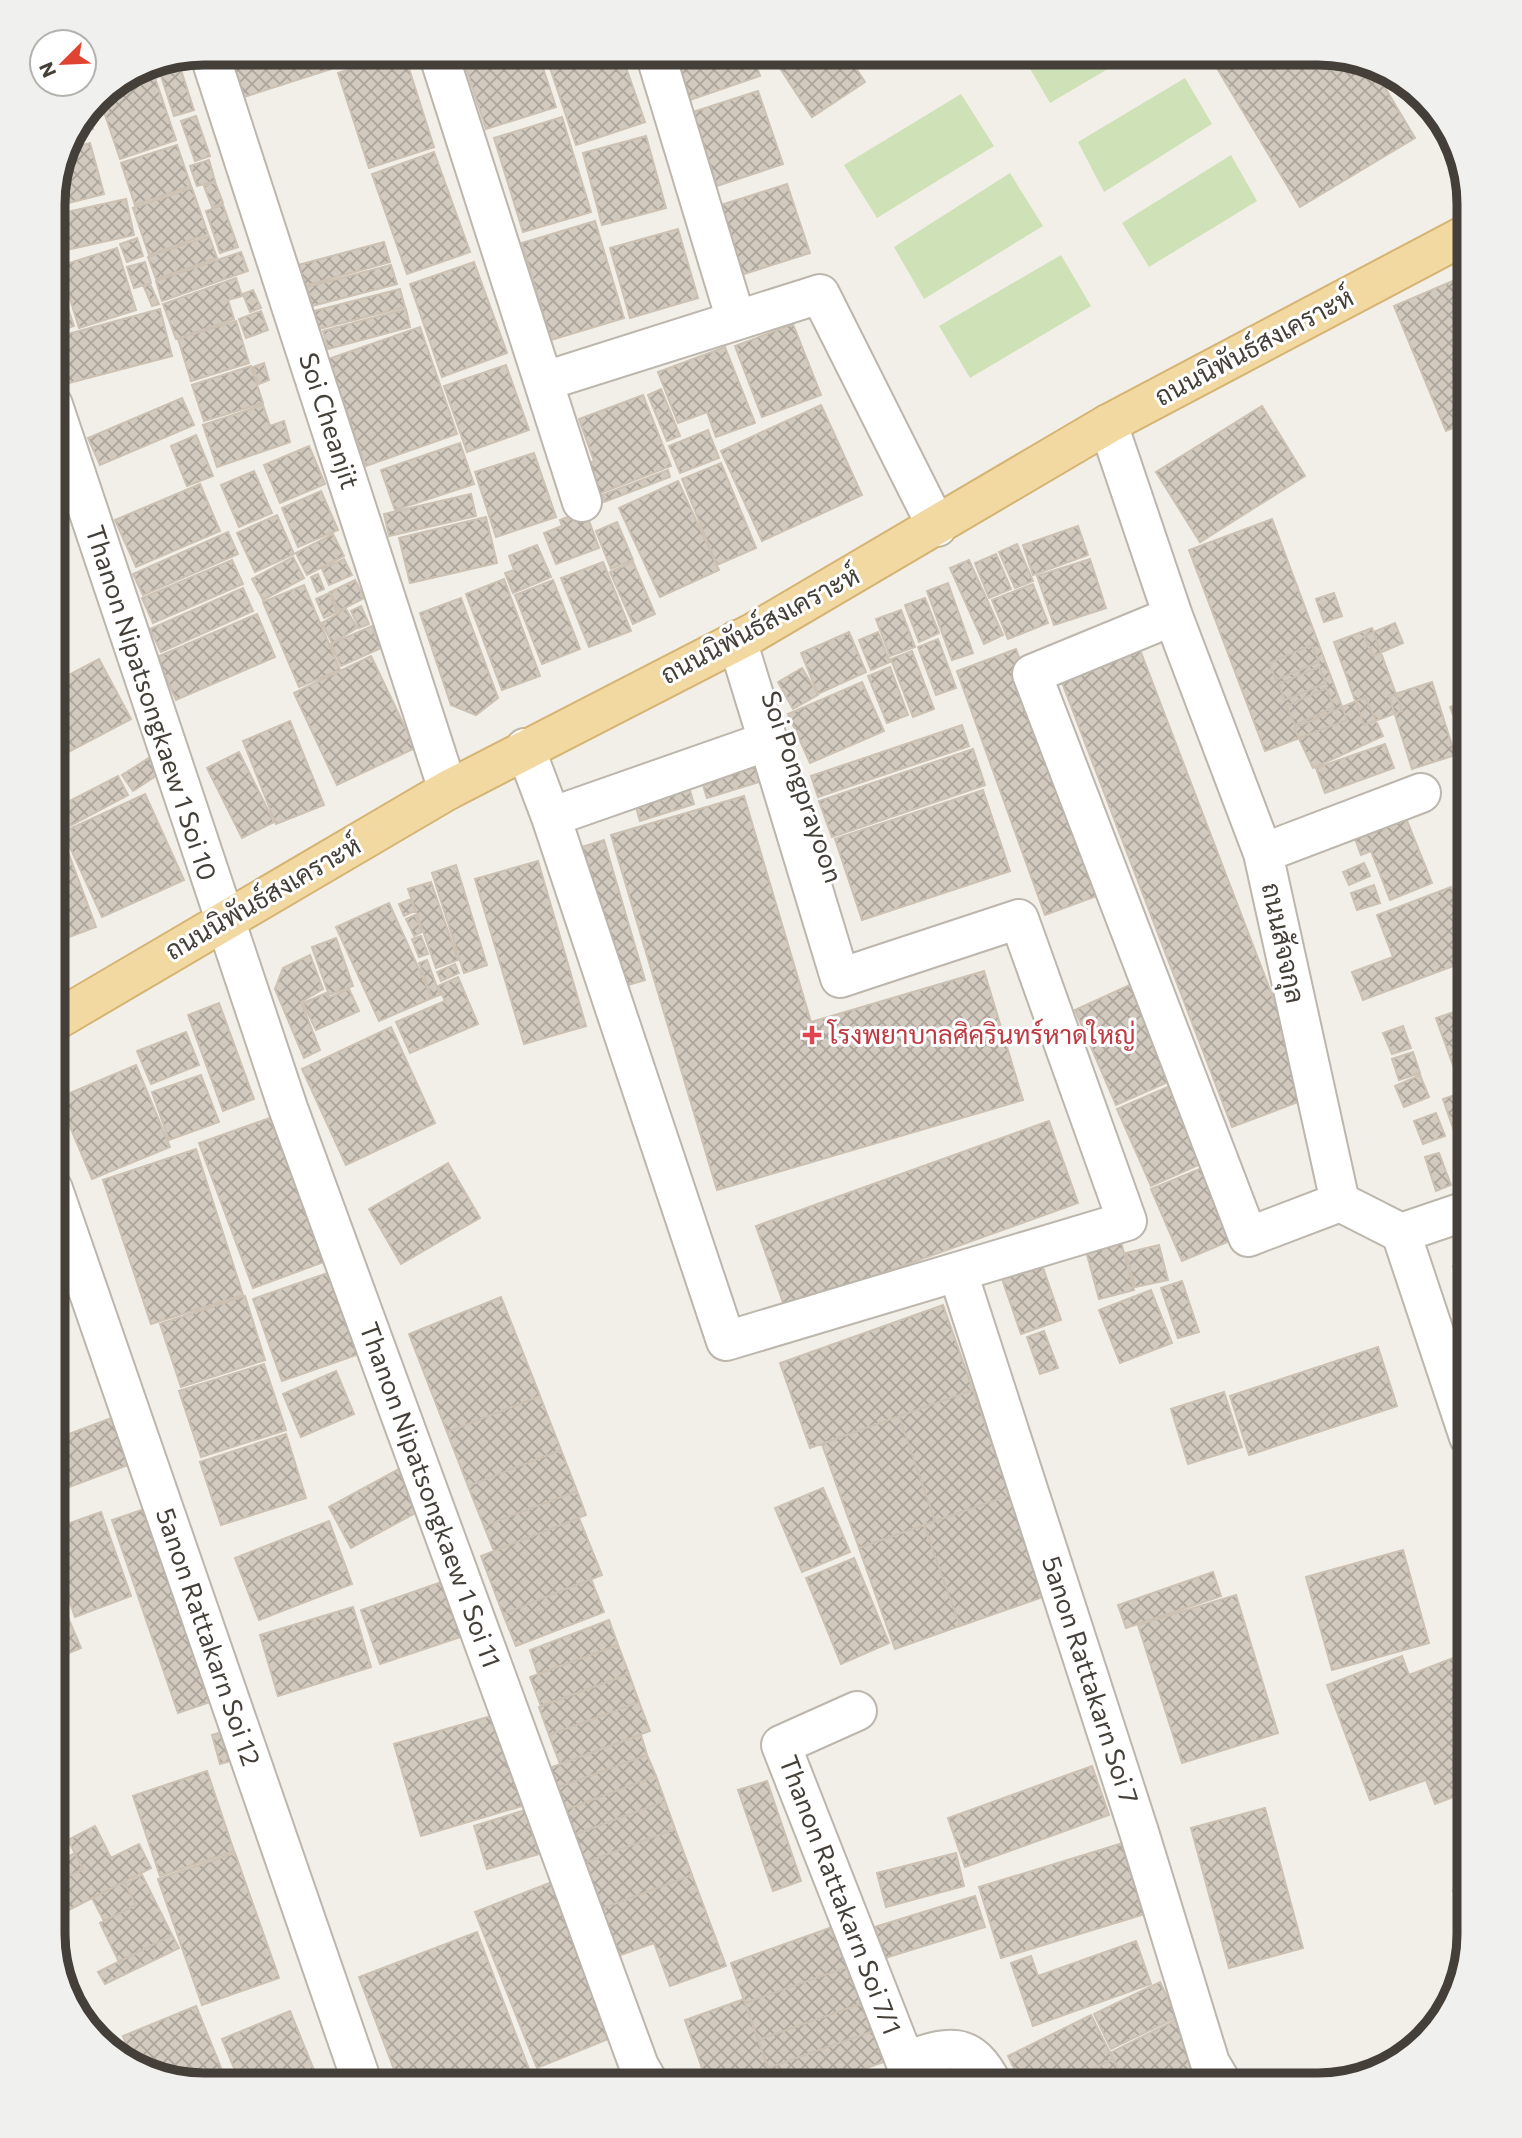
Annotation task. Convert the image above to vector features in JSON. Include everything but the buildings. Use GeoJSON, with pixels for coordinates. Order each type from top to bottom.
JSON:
{"type":"FeatureCollection","features":[{"type":"Feature","properties":{"kind":"main road","name":"ถนนนิพันธ์สงเคราะห์"},"geometry":{"type":"LineString","coordinates":[[65,1015],[448,790],[744,637],[937,527],[1108,424],[1457,239]]}},
{"type":"Feature","properties":{"kind":"street","name":"Soi Cheanjit"},"geometry":{"type":"LineString","coordinates":[[213,65],[448,790]]}},
{"type":"Feature","properties":{"kind":"street"},"geometry":{"type":"LineString","coordinates":[[442,65],[582,502]]}},
{"type":"Feature","properties":{"kind":"street"},"geometry":{"type":"LineString","coordinates":[[659,65],[736,320]]}},
{"type":"Feature","properties":{"kind":"street"},"geometry":{"type":"LineString","coordinates":[[545,381],[820,294],[937,527]]}},
{"type":"Feature","properties":{"kind":"street","name":"ถนนสัจจกุล"},"geometry":{"type":"LineString","coordinates":[[1108,424],[1173,616],[1263,853],[1340,1202]]}},
{"type":"Feature","properties":{"kind":"street","name":"Thanon Nipatsongkaew 1 Soi 10"},"geometry":{"type":"LineString","coordinates":[[65,441],[223,922]]}},
{"type":"Feature","properties":{"kind":"street"},"geometry":{"type":"LineString","coordinates":[[1173,616],[1032,674],[1248,1237],[1340,1202],[1401,1233],[1457,1401]]}},
{"type":"Feature","properties":{"kind":"street"},"geometry":{"type":"LineString","coordinates":[[525,748],[551,817],[726,1341],[960,1279],[1127,1221],[1019,919],[840,978],[768,741],[744,637]]}},
{"type":"Feature","properties":{"kind":"street","name":"Soi Pongprayoon"},"geometry":{"type":"LineString","coordinates":[[744,637],[853,941]]}},
{"type":"Feature","properties":{"kind":"street"},"geometry":{"type":"LineString","coordinates":[[551,817],[768,741]]}},
{"type":"Feature","properties":{"kind":"street"},"geometry":{"type":"LineString","coordinates":[[1263,853],[1421,793]]}},
{"type":"Feature","properties":{"kind":"street","name":"Thanon Nipatsongkaew 1 Soi 11"},"geometry":{"type":"LineString","coordinates":[[223,922],[288,1108],[644,2073]]}},
{"type":"Feature","properties":{"kind":"street"},"geometry":{"type":"LineString","coordinates":[[1401,1233],[1457,1214]]}},
{"type":"Feature","properties":{"kind":"street","name":"5anon Rattakarn Soi 12"},"geometry":{"type":"LineString","coordinates":[[65,1224],[359,2073]]}},
{"type":"Feature","properties":{"kind":"street","name":"5anon Rattakarn Soi 7"},"geometry":{"type":"LineString","coordinates":[[960,1279],[1139,1832],[1210,2063],[1216,2073]]}},
{"type":"Feature","properties":{"kind":"street","name":"Thanon Rattakarn Soi 7/1"},"geometry":{"type":"LineString","coordinates":[[857,1711],[781,1745],[905,2062],[935,2051],[962,2049],[981,2062],[987,2073]]}},
{"type":"Feature","properties":{"kind":"green space"},"geometry":{"type":"Polygon","coordinates":[[[1028,65],[1115,65],[1050,103],[1028,65]]]}},
{"type":"Feature","properties":{"kind":"green space"},"geometry":{"type":"Polygon","coordinates":[[[1185,78],[1212,124],[1104,192],[1078,142],[1185,78]]]}},
{"type":"Feature","properties":{"kind":"green space"},"geometry":{"type":"Polygon","coordinates":[[[961,94],[994,146],[877,218],[844,165],[961,94]]]}},
{"type":"Feature","properties":{"kind":"green space"},"geometry":{"type":"Polygon","coordinates":[[[1231,155],[1257,201],[1149,267],[1122,223],[1231,155]]]}},
{"type":"Feature","properties":{"kind":"green space"},"geometry":{"type":"Polygon","coordinates":[[[1010,173],[1043,226],[924,299],[894,247],[1010,173]]]}},
{"type":"Feature","properties":{"kind":"green space"},"geometry":{"type":"Polygon","coordinates":[[[1061,255],[1091,306],[970,378],[939,326],[1061,255]]]}},
{"type":"Feature","properties":{"kind":"place","name":"โรงพยาบาลศิครินทร์หาดใหญ่"},"geometry":{"type":"Point","coordinates":[812,1035]}}]}
